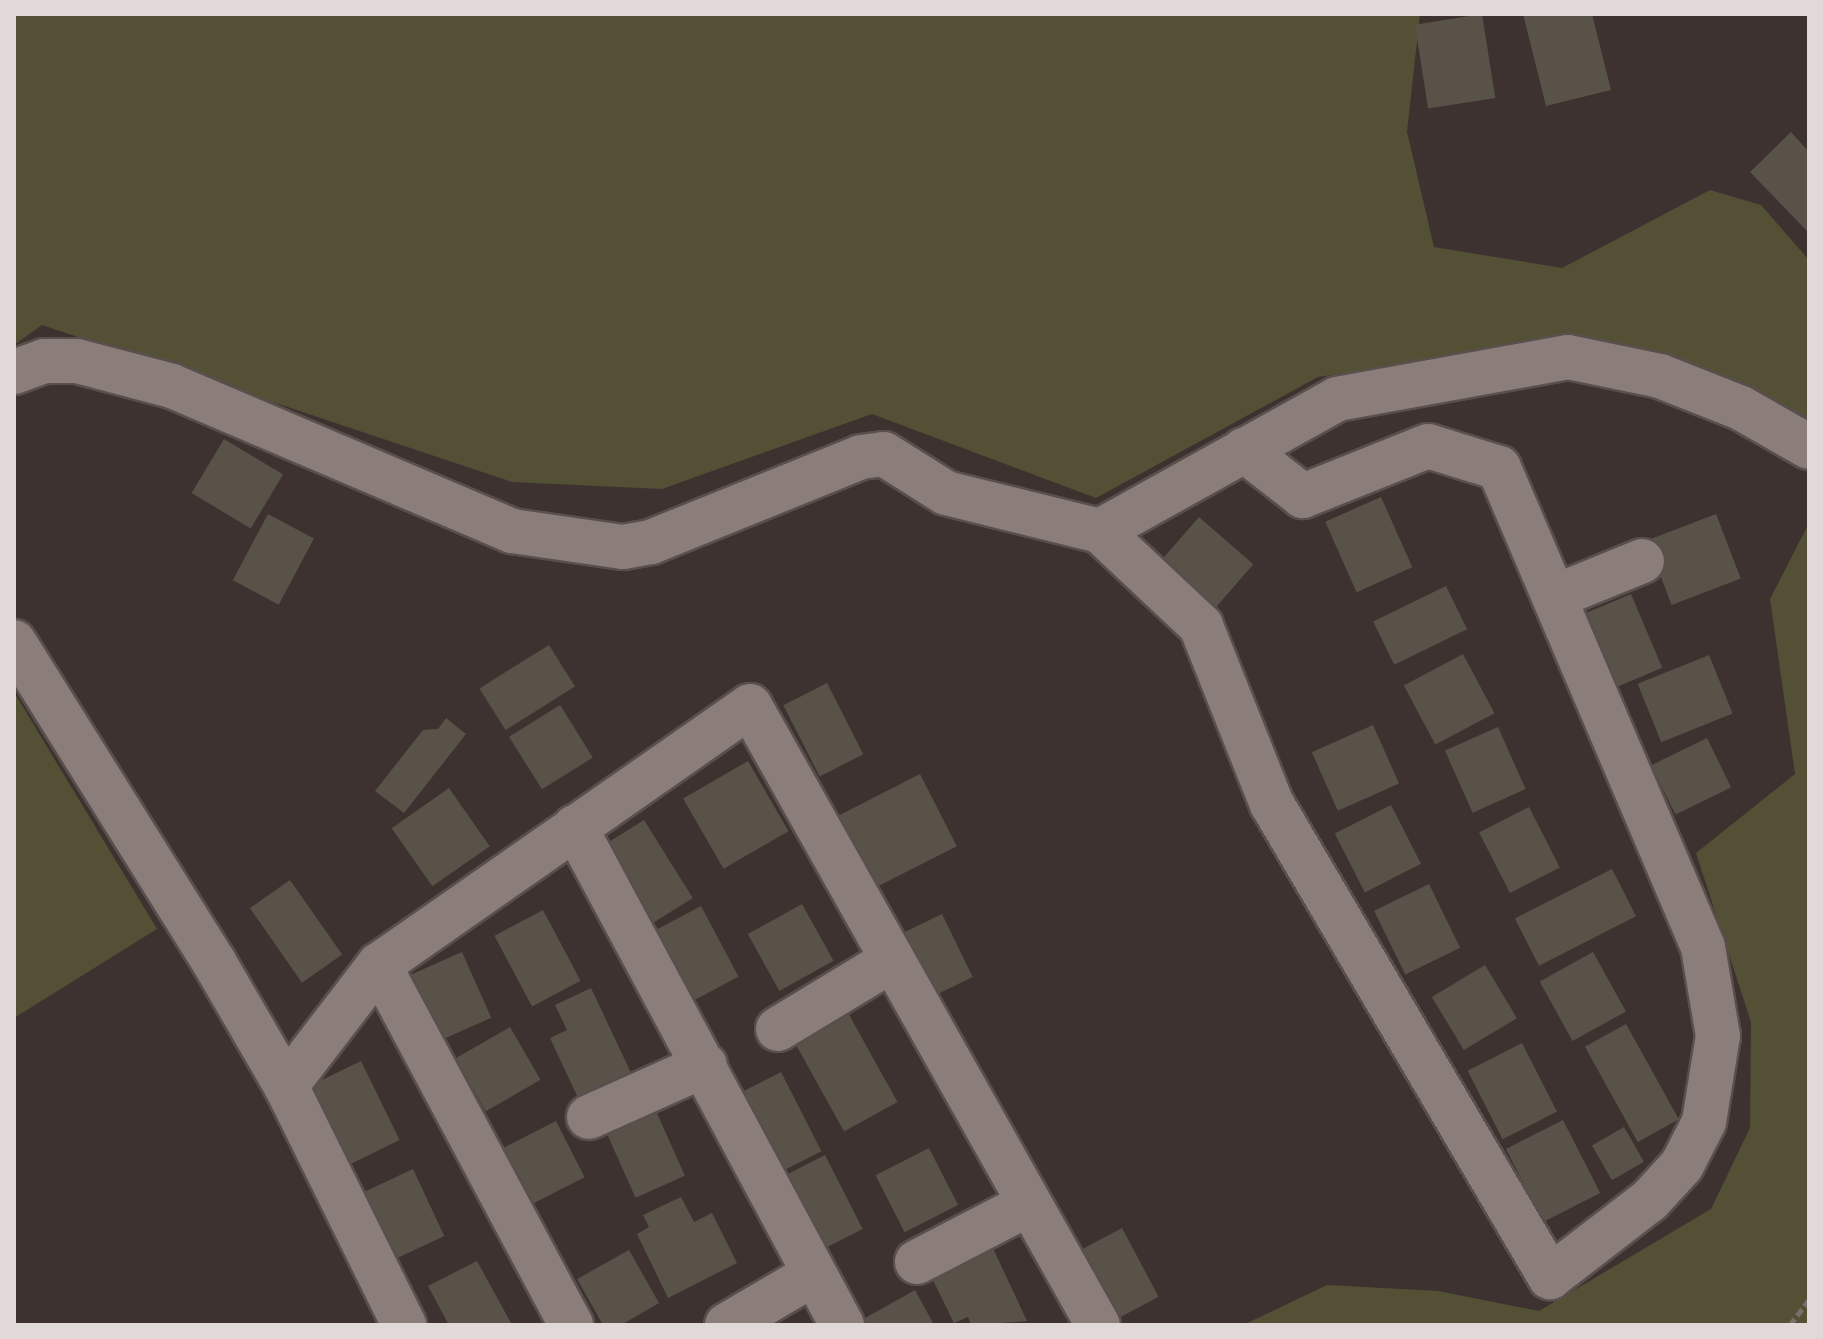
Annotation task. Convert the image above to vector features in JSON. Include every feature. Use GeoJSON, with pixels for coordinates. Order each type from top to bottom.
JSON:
{"type":"FeatureCollection","features":[{"type":"Feature","properties":{"kind":"street"},"geometry":{"type":"LineString","coordinates":[[1100,531],[1337,399],[1568,357],[1660,376],[1741,408],[1809,447]]}},
{"type":"Feature","properties":{"kind":"street"},"geometry":{"type":"LineString","coordinates":[[14,372],[44,361],[77,361],[172,386],[512,531],[553,540],[623,547],[651,542],[861,457],[884,454],[946,493],[1100,531],[1201,626],[1272,804],[1550,1277],[1650,1200],[1682,1165],[1704,1122],[1718,1036],[1703,947],[1499,468],[1428,446],[1303,496],[1244,450]]}},
{"type":"Feature","properties":{"kind":"street"},"geometry":{"type":"LineString","coordinates":[[1554,597],[1642,561]]}},
{"type":"Feature","properties":{"kind":"street"},"geometry":{"type":"LineString","coordinates":[[14,642],[286,1086],[404,1325]]}},
{"type":"Feature","properties":{"kind":"street"},"geometry":{"type":"LineString","coordinates":[[286,1086],[379,965],[750,706],[1098,1325]]}},
{"type":"Feature","properties":{"kind":"street"},"geometry":{"type":"LineString","coordinates":[[575,827],[842,1325]]}},
{"type":"Feature","properties":{"kind":"street"},"geometry":{"type":"LineString","coordinates":[[778,1029],[892,960]]}},
{"type":"Feature","properties":{"kind":"street"},"geometry":{"type":"LineString","coordinates":[[379,965],[571,1325]]}},
{"type":"Feature","properties":{"kind":"street"},"geometry":{"type":"LineString","coordinates":[[589,1117],[705,1065]]}},
{"type":"Feature","properties":{"kind":"street"},"geometry":{"type":"LineString","coordinates":[[917,1262],[1029,1204]]}},
{"type":"Feature","properties":{"kind":"street"},"geometry":{"type":"LineString","coordinates":[[727,1325],[814,1274]]}},
{"type":"Feature","properties":{"kind":"path"},"geometry":{"type":"LineString","coordinates":[[1790,1325],[1809,1300]]}},
{"type":"Feature","properties":{"kind":"shaded area"},"geometry":{"type":"Polygon","coordinates":[[[14,14],[1420,14],[1407,132],[1434,247],[1562,268],[1710,190],[1761,205],[1809,260],[1809,425],[1584,338],[1318,377],[1096,498],[872,414],[662,489],[512,482],[42,325],[14,345],[14,14]]]}},
{"type":"Feature","properties":{"kind":"shaded area"},"geometry":{"type":"Polygon","coordinates":[[[1809,523],[1807,1325],[1243,1325],[1327,1285],[1438,1291],[1539,1311],[1711,1209],[1750,1128],[1751,1022],[1696,853],[1795,774],[1770,599],[1809,523]]]}},
{"type":"Feature","properties":{"kind":"shaded area"},"geometry":{"type":"Polygon","coordinates":[[[14,692],[157,929],[14,1018],[14,692]]]}},
{"type":"Feature","properties":{"kind":"building"},"geometry":{"type":"Polygon","coordinates":[[[1482,14],[1495,98],[1428,109],[1415,25],[1482,14]]]}},
{"type":"Feature","properties":{"kind":"building"},"geometry":{"type":"Polygon","coordinates":[[[1523,14],[1592,14],[1611,90],[1546,106],[1523,14]]]}},
{"type":"Feature","properties":{"kind":"building"},"geometry":{"type":"Polygon","coordinates":[[[1791,132],[1809,152],[1809,233],[1750,172],[1791,132]]]}},
{"type":"Feature","properties":{"kind":"building"},"geometry":{"type":"Polygon","coordinates":[[[224,439],[283,475],[251,529],[192,493],[224,439]]]}},
{"type":"Feature","properties":{"kind":"building"},"geometry":{"type":"Polygon","coordinates":[[[1381,497],[1412,567],[1357,592],[1325,522],[1381,497]]]}},
{"type":"Feature","properties":{"kind":"building"},"geometry":{"type":"Polygon","coordinates":[[[268,514],[314,538],[279,605],[233,580],[268,514]]]}},
{"type":"Feature","properties":{"kind":"building"},"geometry":{"type":"Polygon","coordinates":[[[1716,514],[1741,578],[1672,605],[1647,541],[1716,514]]]}},
{"type":"Feature","properties":{"kind":"building"},"geometry":{"type":"Polygon","coordinates":[[[1199,517],[1253,564],[1215,609],[1160,562],[1199,517]]]}},
{"type":"Feature","properties":{"kind":"building"},"geometry":{"type":"Polygon","coordinates":[[[1446,586],[1467,629],[1394,665],[1373,622],[1446,586]]]}},
{"type":"Feature","properties":{"kind":"building"},"geometry":{"type":"Polygon","coordinates":[[[1631,594],[1662,668],[1613,689],[1581,615],[1631,594]]]}},
{"type":"Feature","properties":{"kind":"building"},"geometry":{"type":"Polygon","coordinates":[[[549,645],[575,687],[505,730],[479,688],[549,645]]]}},
{"type":"Feature","properties":{"kind":"building"},"geometry":{"type":"Polygon","coordinates":[[[1463,654],[1494,713],[1435,745],[1404,685],[1463,654]]]}},
{"type":"Feature","properties":{"kind":"building"},"geometry":{"type":"Polygon","coordinates":[[[1709,655],[1733,713],[1661,742],[1638,684],[1709,655]]]}},
{"type":"Feature","properties":{"kind":"building"},"geometry":{"type":"Polygon","coordinates":[[[827,683],[863,754],[820,777],[783,705],[827,683]]]}},
{"type":"Feature","properties":{"kind":"building"},"geometry":{"type":"Polygon","coordinates":[[[560,705],[593,758],[542,789],[509,737],[560,705]]]}},
{"type":"Feature","properties":{"kind":"building"},"geometry":{"type":"Polygon","coordinates":[[[446,718],[466,734],[404,813],[375,791],[423,730],[438,729],[446,718]]]}},
{"type":"Feature","properties":{"kind":"building"},"geometry":{"type":"Polygon","coordinates":[[[1373,725],[1399,783],[1338,811],[1312,752],[1373,725]]]}},
{"type":"Feature","properties":{"kind":"building"},"geometry":{"type":"Polygon","coordinates":[[[1498,727],[1526,789],[1473,813],[1445,751],[1498,727]]]}},
{"type":"Feature","properties":{"kind":"building"},"geometry":{"type":"Polygon","coordinates":[[[1707,738],[1731,787],[1675,815],[1651,765],[1707,738]]]}},
{"type":"Feature","properties":{"kind":"building"},"geometry":{"type":"Polygon","coordinates":[[[748,761],[788,831],[724,869],[683,798],[748,761]]]}},
{"type":"Feature","properties":{"kind":"building"},"geometry":{"type":"Polygon","coordinates":[[[920,774],[957,846],[868,892],[831,819],[920,774]]]}},
{"type":"Feature","properties":{"kind":"building"},"geometry":{"type":"Polygon","coordinates":[[[449,788],[490,846],[432,886],[392,828],[449,788]]]}},
{"type":"Feature","properties":{"kind":"building"},"geometry":{"type":"Polygon","coordinates":[[[1391,805],[1421,864],[1365,892],[1335,834],[1391,805]]]}},
{"type":"Feature","properties":{"kind":"building"},"geometry":{"type":"Polygon","coordinates":[[[1529,807],[1560,868],[1510,893],[1479,832],[1529,807]]]}},
{"type":"Feature","properties":{"kind":"building"},"geometry":{"type":"Polygon","coordinates":[[[644,820],[693,898],[651,924],[602,846],[644,820]]]}},
{"type":"Feature","properties":{"kind":"building"},"geometry":{"type":"Polygon","coordinates":[[[1612,869],[1636,916],[1539,966],[1515,918],[1612,869]]]}},
{"type":"Feature","properties":{"kind":"building"},"geometry":{"type":"Polygon","coordinates":[[[290,880],[342,955],[302,983],[250,908],[290,880]]]}},
{"type":"Feature","properties":{"kind":"building"},"geometry":{"type":"Polygon","coordinates":[[[1429,884],[1460,948],[1405,975],[1374,911],[1429,884]]]}},
{"type":"Feature","properties":{"kind":"building"},"geometry":{"type":"Polygon","coordinates":[[[802,904],[834,961],[779,991],[748,934],[802,904]]]}},
{"type":"Feature","properties":{"kind":"building"},"geometry":{"type":"Polygon","coordinates":[[[701,906],[739,977],[686,1004],[649,934],[701,906]]]}},
{"type":"Feature","properties":{"kind":"building"},"geometry":{"type":"Polygon","coordinates":[[[543,910],[581,981],[532,1006],[494,936],[543,910]]]}},
{"type":"Feature","properties":{"kind":"building"},"geometry":{"type":"Polygon","coordinates":[[[942,914],[973,977],[930,998],[900,935],[942,914]]]}},
{"type":"Feature","properties":{"kind":"building"},"geometry":{"type":"Polygon","coordinates":[[[462,952],[491,1018],[440,1041],[411,975],[462,952]]]}},
{"type":"Feature","properties":{"kind":"building"},"geometry":{"type":"Polygon","coordinates":[[[1593,952],[1626,1011],[1573,1041],[1540,982],[1593,952]]]}},
{"type":"Feature","properties":{"kind":"building"},"geometry":{"type":"Polygon","coordinates":[[[1485,965],[1517,1018],[1464,1050],[1432,997],[1485,965]]]}},
{"type":"Feature","properties":{"kind":"building"},"geometry":{"type":"Polygon","coordinates":[[[591,988],[632,1075],[579,1100],[550,1038],[567,1030],[555,1005],[591,988]]]}},
{"type":"Feature","properties":{"kind":"building"},"geometry":{"type":"Polygon","coordinates":[[[847,1011],[897,1102],[844,1132],[794,1041],[847,1011]]]}},
{"type":"Feature","properties":{"kind":"building"},"geometry":{"type":"Polygon","coordinates":[[[1626,1024],[1679,1119],[1638,1142],[1585,1047],[1626,1024]]]}},
{"type":"Feature","properties":{"kind":"building"},"geometry":{"type":"Polygon","coordinates":[[[510,1027],[540,1080],[486,1111],[455,1058],[510,1027]]]}},
{"type":"Feature","properties":{"kind":"building"},"geometry":{"type":"Polygon","coordinates":[[[1522,1043],[1557,1112],[1503,1139],[1468,1071],[1522,1043]]]}},
{"type":"Feature","properties":{"kind":"building"},"geometry":{"type":"Polygon","coordinates":[[[361,1061],[400,1140],[350,1164],[312,1085],[361,1061]]]}},
{"type":"Feature","properties":{"kind":"building"},"geometry":{"type":"Polygon","coordinates":[[[781,1072],[821,1151],[777,1174],[736,1095],[781,1072]]]}},
{"type":"Feature","properties":{"kind":"building"},"geometry":{"type":"Polygon","coordinates":[[[656,1111],[685,1176],[636,1198],[607,1133],[656,1111]]]}},
{"type":"Feature","properties":{"kind":"building"},"geometry":{"type":"Polygon","coordinates":[[[1563,1120],[1600,1193],[1543,1222],[1506,1149],[1563,1120]]]}},
{"type":"Feature","properties":{"kind":"building"},"geometry":{"type":"Polygon","coordinates":[[[556,1121],[585,1177],[527,1207],[498,1151],[556,1121]]]}},
{"type":"Feature","properties":{"kind":"building"},"geometry":{"type":"Polygon","coordinates":[[[1624,1127],[1644,1162],[1612,1180],[1592,1146],[1624,1127]]]}},
{"type":"Feature","properties":{"kind":"building"},"geometry":{"type":"Polygon","coordinates":[[[929,1148],[958,1205],[905,1232],[876,1175],[929,1148]]]}},
{"type":"Feature","properties":{"kind":"building"},"geometry":{"type":"Polygon","coordinates":[[[825,1155],[863,1229],[817,1252],[780,1178],[825,1155]]]}},
{"type":"Feature","properties":{"kind":"building"},"geometry":{"type":"Polygon","coordinates":[[[413,1169],[444,1236],[396,1258],[365,1191],[413,1169]]]}},
{"type":"Feature","properties":{"kind":"building"},"geometry":{"type":"Polygon","coordinates":[[[681,1197],[694,1222],[712,1213],[737,1263],[668,1298],[637,1234],[649,1227],[643,1215],[681,1197]]]}},
{"type":"Feature","properties":{"kind":"building"},"geometry":{"type":"Polygon","coordinates":[[[1122,1228],[1159,1297],[1114,1320],[1078,1251],[1122,1228]]]}},
{"type":"Feature","properties":{"kind":"building"},"geometry":{"type":"Polygon","coordinates":[[[991,1244],[1027,1321],[971,1325],[968,1317],[954,1323],[929,1272],[991,1244]]]}},
{"type":"Feature","properties":{"kind":"building"},"geometry":{"type":"Polygon","coordinates":[[[629,1250],[659,1303],[621,1325],[603,1325],[577,1279],[629,1250]]]}},
{"type":"Feature","properties":{"kind":"building"},"geometry":{"type":"Polygon","coordinates":[[[477,1261],[512,1325],[449,1325],[428,1286],[477,1261]]]}},
{"type":"Feature","properties":{"kind":"building"},"geometry":{"type":"Polygon","coordinates":[[[915,1290],[934,1325],[860,1325],[858,1322],[915,1290]]]}}]}
